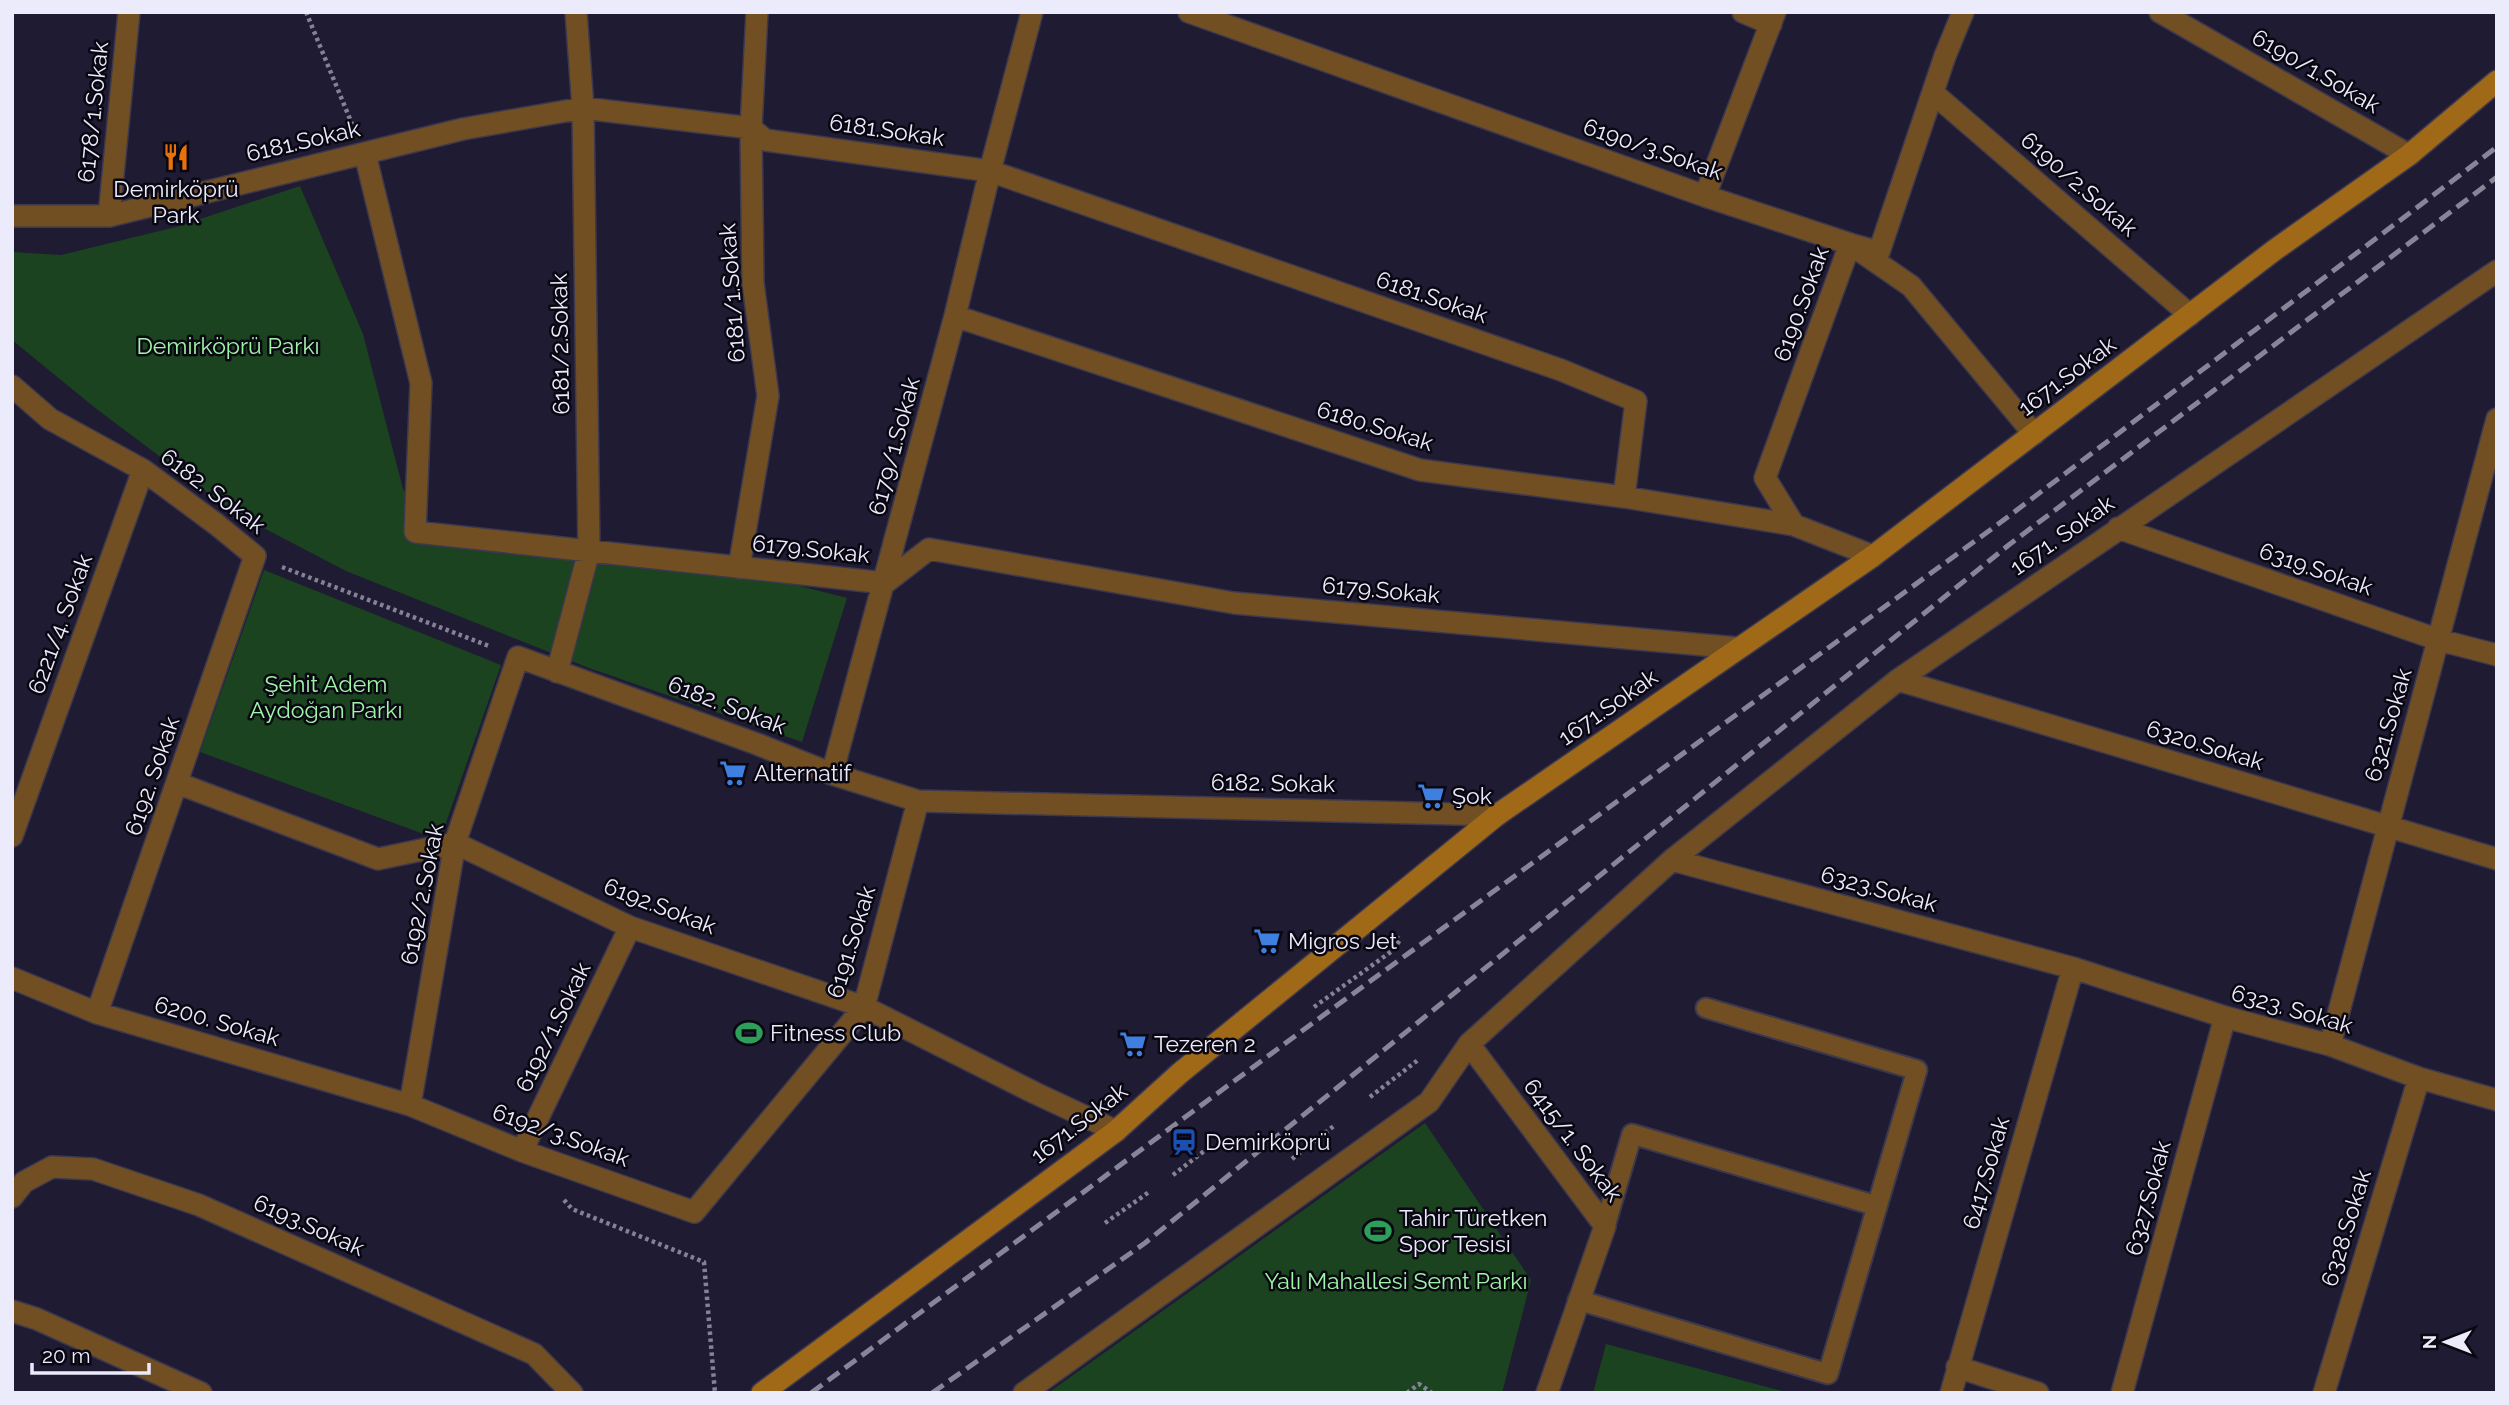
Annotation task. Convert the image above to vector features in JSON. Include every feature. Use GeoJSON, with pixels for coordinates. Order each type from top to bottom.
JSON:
{"type":"FeatureCollection","features":[{"type":"Feature","properties":{"kind":"street","name":"6178/1.Sokak"},"geometry":{"type":"LineString","coordinates":[[109,216],[129,12]]}},
{"type":"Feature","properties":{"kind":"street","name":"6181/2.Sokak"},"geometry":{"type":"LineString","coordinates":[[557,672],[589,551],[583,108],[576,12]]}},
{"type":"Feature","properties":{"kind":"street","name":"6181/1.Sokak"},"geometry":{"type":"LineString","coordinates":[[739,568],[768,396],[753,283],[751,128],[757,12]]}},
{"type":"Feature","properties":{"kind":"street"},"geometry":{"type":"LineString","coordinates":[[990,171],[1032,12]]}},
{"type":"Feature","properties":{"kind":"street","name":"6190/3.Sokak"},"geometry":{"type":"LineString","coordinates":[[1189,12],[1705,196],[1850,244],[1911,286],[2034,434]]}},
{"type":"Feature","properties":{"kind":"street"},"geometry":{"type":"LineString","coordinates":[[1705,196],[1773,18],[1743,12]]}},
{"type":"Feature","properties":{"kind":"street","name":"6190.Sokak"},"geometry":{"type":"LineString","coordinates":[[1794,525],[1765,478],[1850,244],[1879,252],[1963,12]]}},
{"type":"Feature","properties":{"kind":"street","name":"6190/1.Sokak"},"geometry":{"type":"LineString","coordinates":[[2160,12],[2409,155]]}},
{"type":"Feature","properties":{"kind":"street","name":"1671.Sokak"},"geometry":{"type":"LineString","coordinates":[[762,1393],[1116,1130],[1190,1065],[1497,815],[1873,556],[2276,249],[2409,155],[2497,81]]}},
{"type":"Feature","properties":{"kind":"street","name":"6190/2.Sokak"},"geometry":{"type":"LineString","coordinates":[[1933,93],[2190,315]]}},
{"type":"Feature","properties":{"kind":"street","name":"6181.Sokak"},"geometry":{"type":"LineString","coordinates":[[12,216],[109,216],[463,129],[583,108],[751,128],[765,141],[990,171],[1560,370],[1636,401],[1624,497]]}},
{"type":"Feature","properties":{"kind":"street","name":"6179.Sokak"},"geometry":{"type":"LineString","coordinates":[[365,154],[421,383],[415,532],[884,583],[929,549],[1234,603],[1738,648]]}},
{"type":"Feature","properties":{"kind":"street","name":"6179/1.Sokak"},"geometry":{"type":"LineString","coordinates":[[832,774],[955,316],[990,171]]}},
{"type":"Feature","properties":{"kind":"street","name":"1671. Sokak"},"geometry":{"type":"LineString","coordinates":[[1672,860],[1898,680],[2497,271]]}},
{"type":"Feature","properties":{"kind":"street","name":"6180.Sokak"},"geometry":{"type":"LineString","coordinates":[[955,316],[1420,470],[1624,497],[1794,525],[1873,556]]}},
{"type":"Feature","properties":{"kind":"street","name":"6182. Sokak"},"geometry":{"type":"LineString","coordinates":[[12,386],[50,419],[142,470],[255,556]]}},
{"type":"Feature","properties":{"kind":"street","name":"6321.Sokak"},"geometry":{"type":"LineString","coordinates":[[2330,1045],[2497,419]]}},
{"type":"Feature","properties":{"kind":"street","name":"6221/4. Sokak"},"geometry":{"type":"LineString","coordinates":[[12,836],[142,470]]}},
{"type":"Feature","properties":{"kind":"street","name":"6319.Sokak"},"geometry":{"type":"LineString","coordinates":[[2118,528],[2439,640],[2497,655]]}},
{"type":"Feature","properties":{"kind":"street","name":"6192. Sokak"},"geometry":{"type":"LineString","coordinates":[[97,1013],[255,556]]}},
{"type":"Feature","properties":{"kind":"street","name":"6182. Sokak"},"geometry":{"type":"LineString","coordinates":[[518,657],[832,774],[918,801],[1497,815]]}},
{"type":"Feature","properties":{"kind":"street","name":"6192/2.Sokak"},"geometry":{"type":"LineString","coordinates":[[410,1105],[455,843],[518,657]]}},
{"type":"Feature","properties":{"kind":"street","name":"6320.Sokak"},"geometry":{"type":"LineString","coordinates":[[1898,680],[2497,859]]}},
{"type":"Feature","properties":{"kind":"street"},"geometry":{"type":"LineString","coordinates":[[177,783],[378,859],[455,843]]}},
{"type":"Feature","properties":{"kind":"street","name":"6191.Sokak"},"geometry":{"type":"LineString","coordinates":[[694,1212],[864,1007],[918,801]]}},
{"type":"Feature","properties":{"kind":"street","name":"6192.Sokak"},"geometry":{"type":"LineString","coordinates":[[455,843],[630,927],[864,1007],[1035,1093],[1116,1130]]}},
{"type":"Feature","properties":{"kind":"street"},"geometry":{"type":"LineString","coordinates":[[1024,1393],[1429,1102],[1469,1044],[1672,860]]}},
{"type":"Feature","properties":{"kind":"street","name":"6323.Sokak"},"geometry":{"type":"LineString","coordinates":[[1672,860],[2073,968]]}},
{"type":"Feature","properties":{"kind":"street","name":"6192/1.Sokak"},"geometry":{"type":"LineString","coordinates":[[522,1151],[630,927]]}},
{"type":"Feature","properties":{"kind":"street","name":"6323. Sokak"},"geometry":{"type":"LineString","coordinates":[[2073,968],[2225,1017],[2330,1045],[2419,1078],[2497,1100]]}},
{"type":"Feature","properties":{"kind":"street","name":"6417.Sokak"},"geometry":{"type":"LineString","coordinates":[[1951,1393],[2073,968]]}},
{"type":"Feature","properties":{"kind":"street","name":"6200. Sokak"},"geometry":{"type":"LineString","coordinates":[[12,978],[97,1013],[410,1105]]}},
{"type":"Feature","properties":{"kind":"street","name":"6327.Sokak"},"geometry":{"type":"LineString","coordinates":[[2122,1393],[2225,1017]]}},
{"type":"Feature","properties":{"kind":"street","name":"6415/1. Sokak"},"geometry":{"type":"LineString","coordinates":[[1469,1044],[1605,1226],[1547,1393]]}},
{"type":"Feature","properties":{"kind":"street","name":"6328.Sokak"},"geometry":{"type":"LineString","coordinates":[[2324,1393],[2419,1078]]}},
{"type":"Feature","properties":{"kind":"street","name":"6192/3.Sokak"},"geometry":{"type":"LineString","coordinates":[[410,1105],[522,1151],[694,1212]]}},
{"type":"Feature","properties":{"kind":"street","name":"6193.Sokak"},"geometry":{"type":"LineString","coordinates":[[12,1197],[24,1182],[52,1167],[93,1168],[188,1201],[534,1354],[572,1393]]}},
{"type":"Feature","properties":{"kind":"street"},"geometry":{"type":"LineString","coordinates":[[12,1311],[201,1393]]}},
{"type":"Feature","properties":{"kind":"street"},"geometry":{"type":"LineString","coordinates":[[1957,1367],[2038,1393]]}},
{"type":"Feature","properties":{"kind":"lane"},"geometry":{"type":"LineString","coordinates":[[1578,1300],[1828,1374],[1917,1070],[1706,1008]]}},
{"type":"Feature","properties":{"kind":"lane"},"geometry":{"type":"LineString","coordinates":[[1605,1226],[1632,1134],[1877,1206]]}},
{"type":"Feature","properties":{"kind":"path"},"geometry":{"type":"LineString","coordinates":[[306,12],[365,154]]}},
{"type":"Feature","properties":{"kind":"path","name":"6182. Sokak"},"geometry":{"type":"LineString","coordinates":[[255,556],[518,657]]}},
{"type":"Feature","properties":{"kind":"path"},"geometry":{"type":"LineString","coordinates":[[1305,1014],[1392,951]]}},
{"type":"Feature","properties":{"kind":"path"},"geometry":{"type":"LineString","coordinates":[[1370,1097],[1419,1059]]}},
{"type":"Feature","properties":{"kind":"path"},"geometry":{"type":"LineString","coordinates":[[1288,1162],[1335,1125]]}},
{"type":"Feature","properties":{"kind":"path"},"geometry":{"type":"LineString","coordinates":[[1173,1175],[1212,1145]]}},
{"type":"Feature","properties":{"kind":"path"},"geometry":{"type":"LineString","coordinates":[[1105,1223],[1149,1192]]}},
{"type":"Feature","properties":{"kind":"path"},"geometry":{"type":"LineString","coordinates":[[563,1199],[572,1209],[704,1262],[715,1393]]}},
{"type":"Feature","properties":{"kind":"path"},"geometry":{"type":"LineString","coordinates":[[1407,1393],[1419,1384],[1433,1393]]}},
{"type":"Feature","properties":{"kind":"green space","name":"Demirköprü Parkı"},"geometry":{"type":"Polygon","coordinates":[[[300,186],[363,334],[403,489],[432,525],[647,547],[847,598],[802,742],[589,668],[346,571],[235,513],[94,407],[12,340],[12,252],[61,255],[176,227],[300,186]]]}},
{"type":"Feature","properties":{"kind":"green space","name":"Şehit Adem Aydoğan Parkı"},"geometry":{"type":"Polygon","coordinates":[[[264,570],[501,665],[440,840],[200,752],[264,570]]]}},
{"type":"Feature","properties":{"kind":"green space","name":"Yalı Mahallesi Semt Parkı"},"geometry":{"type":"Polygon","coordinates":[[[1425,1123],[1531,1280],[1502,1393],[1048,1393],[1425,1123]]]}},
{"type":"Feature","properties":{"kind":"green space"},"geometry":{"type":"Polygon","coordinates":[[[1606,1344],[1789,1393],[1593,1393],[1606,1344]]]}},
{"type":"Feature","properties":{"kind":"railway"},"geometry":{"type":"LineString","coordinates":[[811,1393],[1321,1017],[1997,525],[2497,147]]}},
{"type":"Feature","properties":{"kind":"railway"},"geometry":{"type":"LineString","coordinates":[[932,1393],[1145,1243],[2010,544],[2497,177]]}},
{"type":"Feature","properties":{"kind":"place","name":"Demirköprü Park"},"geometry":{"type":"Point","coordinates":[176,157]}},
{"type":"Feature","properties":{"kind":"place","name":"Alternatif"},"geometry":{"type":"Point","coordinates":[733,773]}},
{"type":"Feature","properties":{"kind":"place","name":"Şok"},"geometry":{"type":"Point","coordinates":[1431,796]}},
{"type":"Feature","properties":{"kind":"place","name":"Migros Jet"},"geometry":{"type":"Point","coordinates":[1267,941]}},
{"type":"Feature","properties":{"kind":"place","name":"Fitness Club"},"geometry":{"type":"Point","coordinates":[749,1033]}},
{"type":"Feature","properties":{"kind":"place","name":"Tezeren 2"},"geometry":{"type":"Point","coordinates":[1133,1044]}},
{"type":"Feature","properties":{"kind":"place","name":"Demirköprü"},"geometry":{"type":"Point","coordinates":[1184,1142]}},
{"type":"Feature","properties":{"kind":"place","name":"Tahir Türetken Spor Tesisi"},"geometry":{"type":"Point","coordinates":[1378,1231]}}]}
